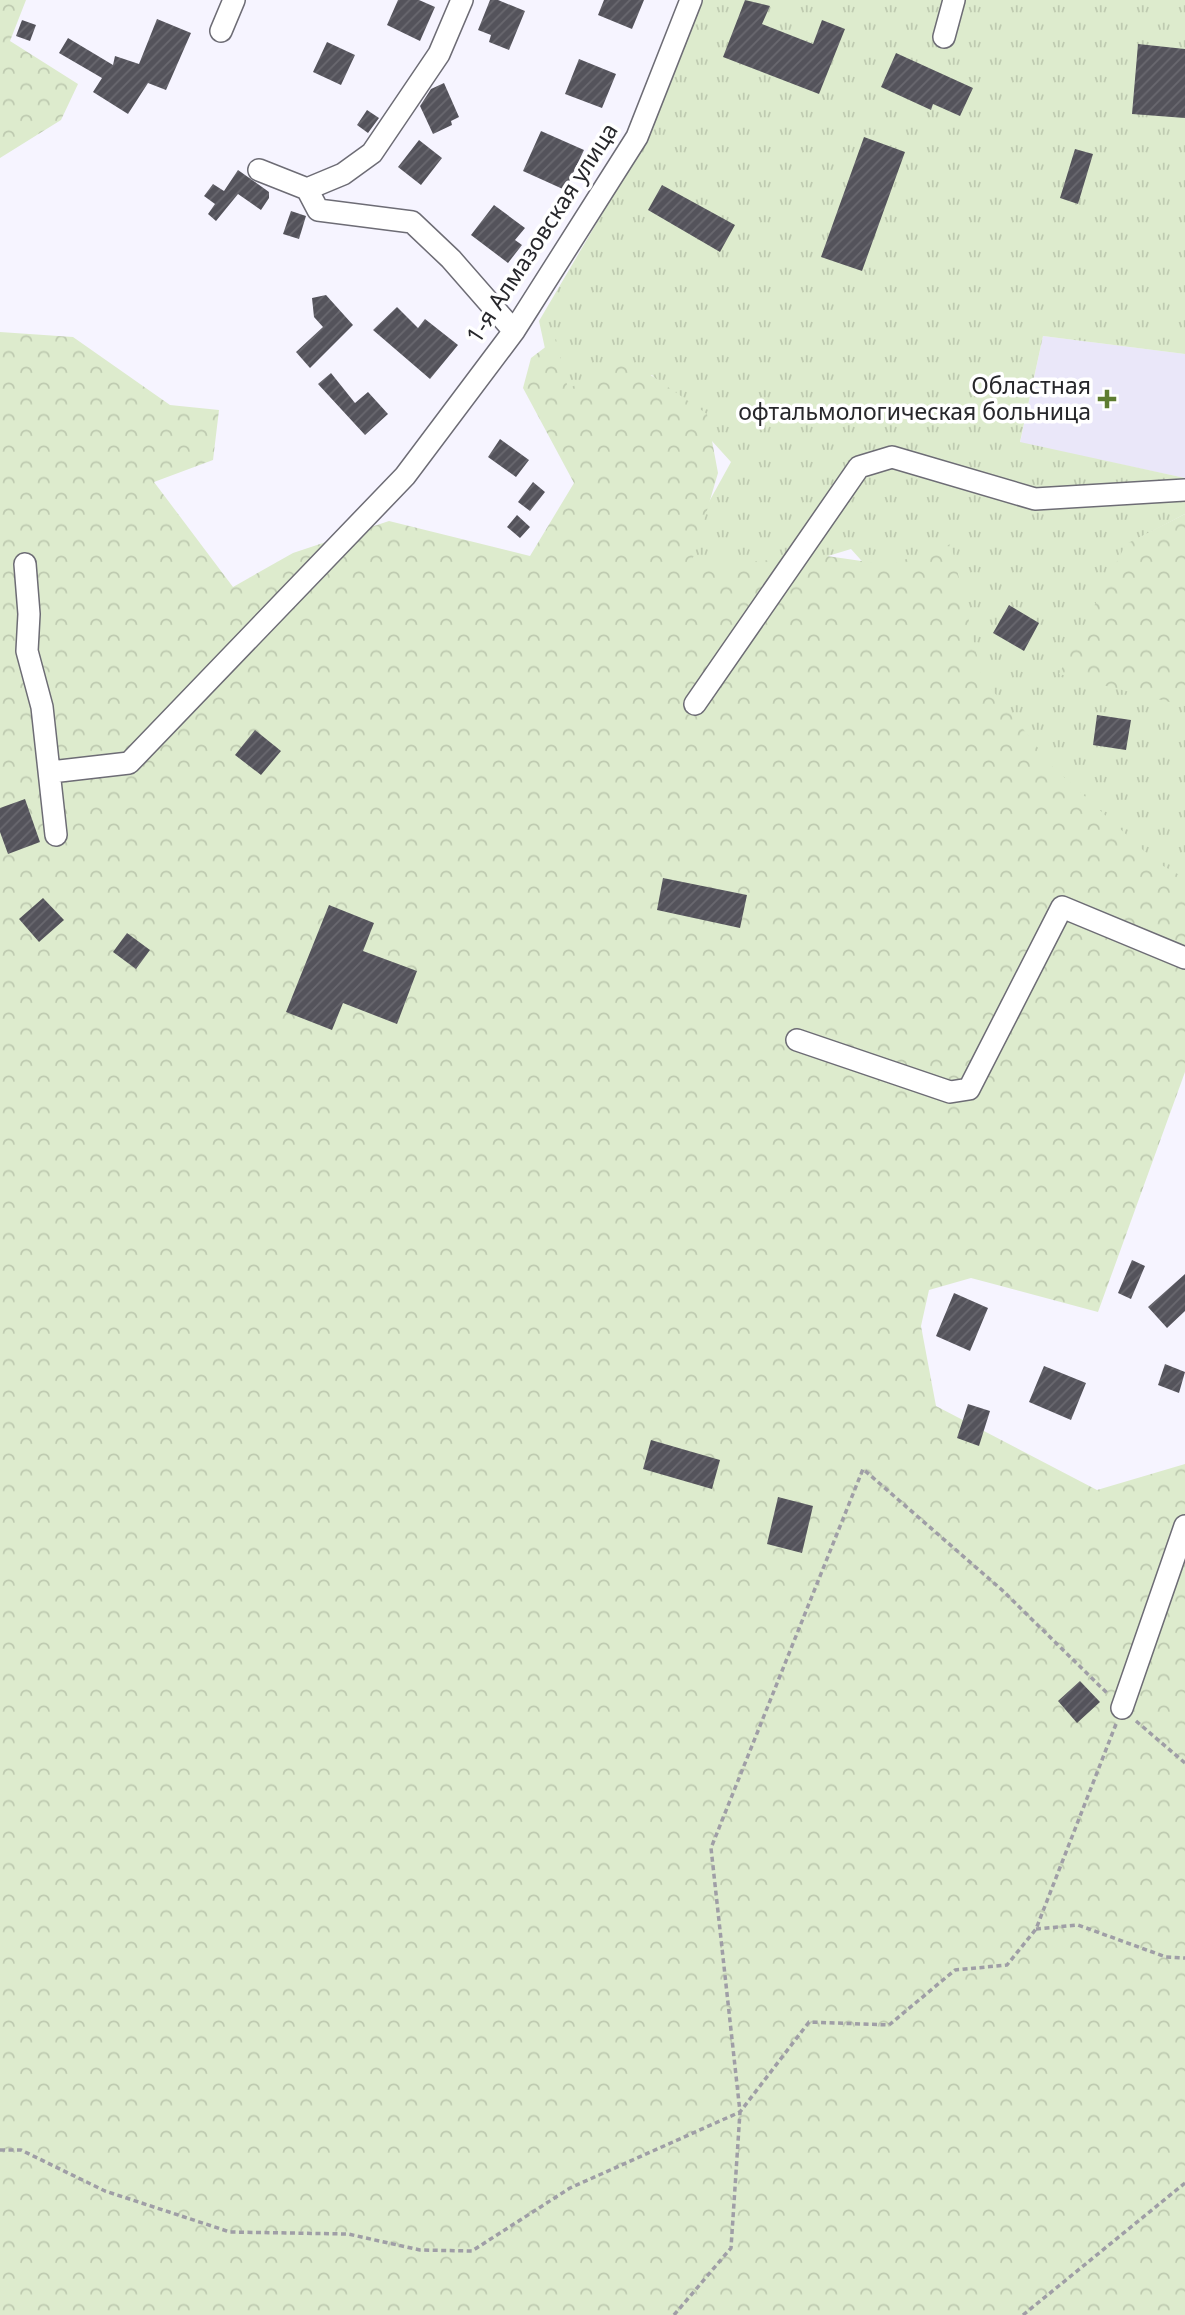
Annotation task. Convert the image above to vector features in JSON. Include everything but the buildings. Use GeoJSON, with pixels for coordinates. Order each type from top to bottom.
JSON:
{"type":"FeatureCollection","features":[{"type":"Feature","properties":{"kind":"street"},"geometry":{"type":"LineString","coordinates":[[221,31],[234,0]]}},
{"type":"Feature","properties":{"kind":"street"},"geometry":{"type":"LineString","coordinates":[[307,189],[344,174],[372,153],[439,54],[462,0]]}},
{"type":"Feature","properties":{"kind":"street","name":"1-я Алмазовская улица"},"geometry":{"type":"LineString","coordinates":[[51,772],[129,763],[405,475],[514,331],[637,136],[691,0]]}},
{"type":"Feature","properties":{"kind":"street"},"geometry":{"type":"LineString","coordinates":[[944,37],[954,0]]}},
{"type":"Feature","properties":{"kind":"street"},"geometry":{"type":"LineString","coordinates":[[259,170],[307,189],[318,210],[412,222],[451,259],[514,331]]}},
{"type":"Feature","properties":{"kind":"street"},"geometry":{"type":"LineString","coordinates":[[695,704],[859,467],[892,457],[1035,499],[1185,490]]}},
{"type":"Feature","properties":{"kind":"street"},"geometry":{"type":"LineString","coordinates":[[25,564],[29,614],[27,650],[42,707],[56,835]]}},
{"type":"Feature","properties":{"kind":"street"},"geometry":{"type":"LineString","coordinates":[[797,1040],[950,1093],[969,1090],[1062,908],[1185,958]]}},
{"type":"Feature","properties":{"kind":"street"},"geometry":{"type":"LineString","coordinates":[[1122,1708],[1185,1526]]}},
{"type":"Feature","properties":{"kind":"path"},"geometry":{"type":"LineString","coordinates":[[674,2315],[731,2248],[740,2112],[711,1848],[863,1469],[1002,1590],[1122,1708],[1185,1763]]}},
{"type":"Feature","properties":{"kind":"path"},"geometry":{"type":"LineString","coordinates":[[0,2150],[21,2150],[105,2191],[230,2232],[348,2234],[420,2249],[472,2251],[570,2188],[740,2112],[809,2022],[889,2025],[955,1970],[1007,1965],[1035,1929],[1122,1708]]}},
{"type":"Feature","properties":{"kind":"path"},"geometry":{"type":"LineString","coordinates":[[1035,1929],[1078,1925],[1166,1956],[1185,1958]]}},
{"type":"Feature","properties":{"kind":"path"},"geometry":{"type":"LineString","coordinates":[[1023,2315],[1185,2183]]}},
{"type":"Feature","properties":{"kind":"shaded area","name":"Областная офтальмологическая больница"},"geometry":{"type":"Polygon","coordinates":[[[1043,336],[1185,354],[1185,478],[1020,443],[1043,336]]]}},
{"type":"Feature","properties":{"kind":"green space"},"geometry":{"type":"Polygon","coordinates":[[[0,0],[26,0],[10,41],[78,84],[61,120],[0,158],[0,0]]]}},
{"type":"Feature","properties":{"kind":"green space"},"geometry":{"type":"Polygon","coordinates":[[[701,0],[1185,0],[1185,354],[1043,336],[1020,442],[1185,478],[1185,514],[1126,545],[1185,702],[1185,885],[1157,869],[1055,776],[851,549],[759,577],[635,672],[705,509],[731,462],[652,375],[592,385],[556,399],[539,321],[646,139],[701,0]]]}},
{"type":"Feature","properties":{"kind":"green space"},"geometry":{"type":"Polygon","coordinates":[[[0,332],[73,337],[170,405],[219,410],[213,460],[154,482],[233,587],[293,553],[389,521],[530,556],[574,483],[523,388],[531,358],[556,339],[568,389],[626,358],[707,414],[718,473],[690,568],[820,555],[889,565],[951,544],[982,677],[1053,767],[1156,862],[1185,878],[1185,1072],[1098,1312],[971,1278],[929,1290],[921,1326],[936,1406],[1097,1490],[1185,1464],[1185,2315],[0,2315],[0,332]]]}},
{"type":"Feature","properties":{"kind":"green space"},"geometry":{"type":"Polygon","coordinates":[[[1185,514],[1185,706],[1059,674],[1126,544],[1185,514]]]}},
{"type":"Feature","properties":{"kind":"place","name":"Областная офтальмологическая больница"},"geometry":{"type":"Point","coordinates":[1107,399]}}]}
